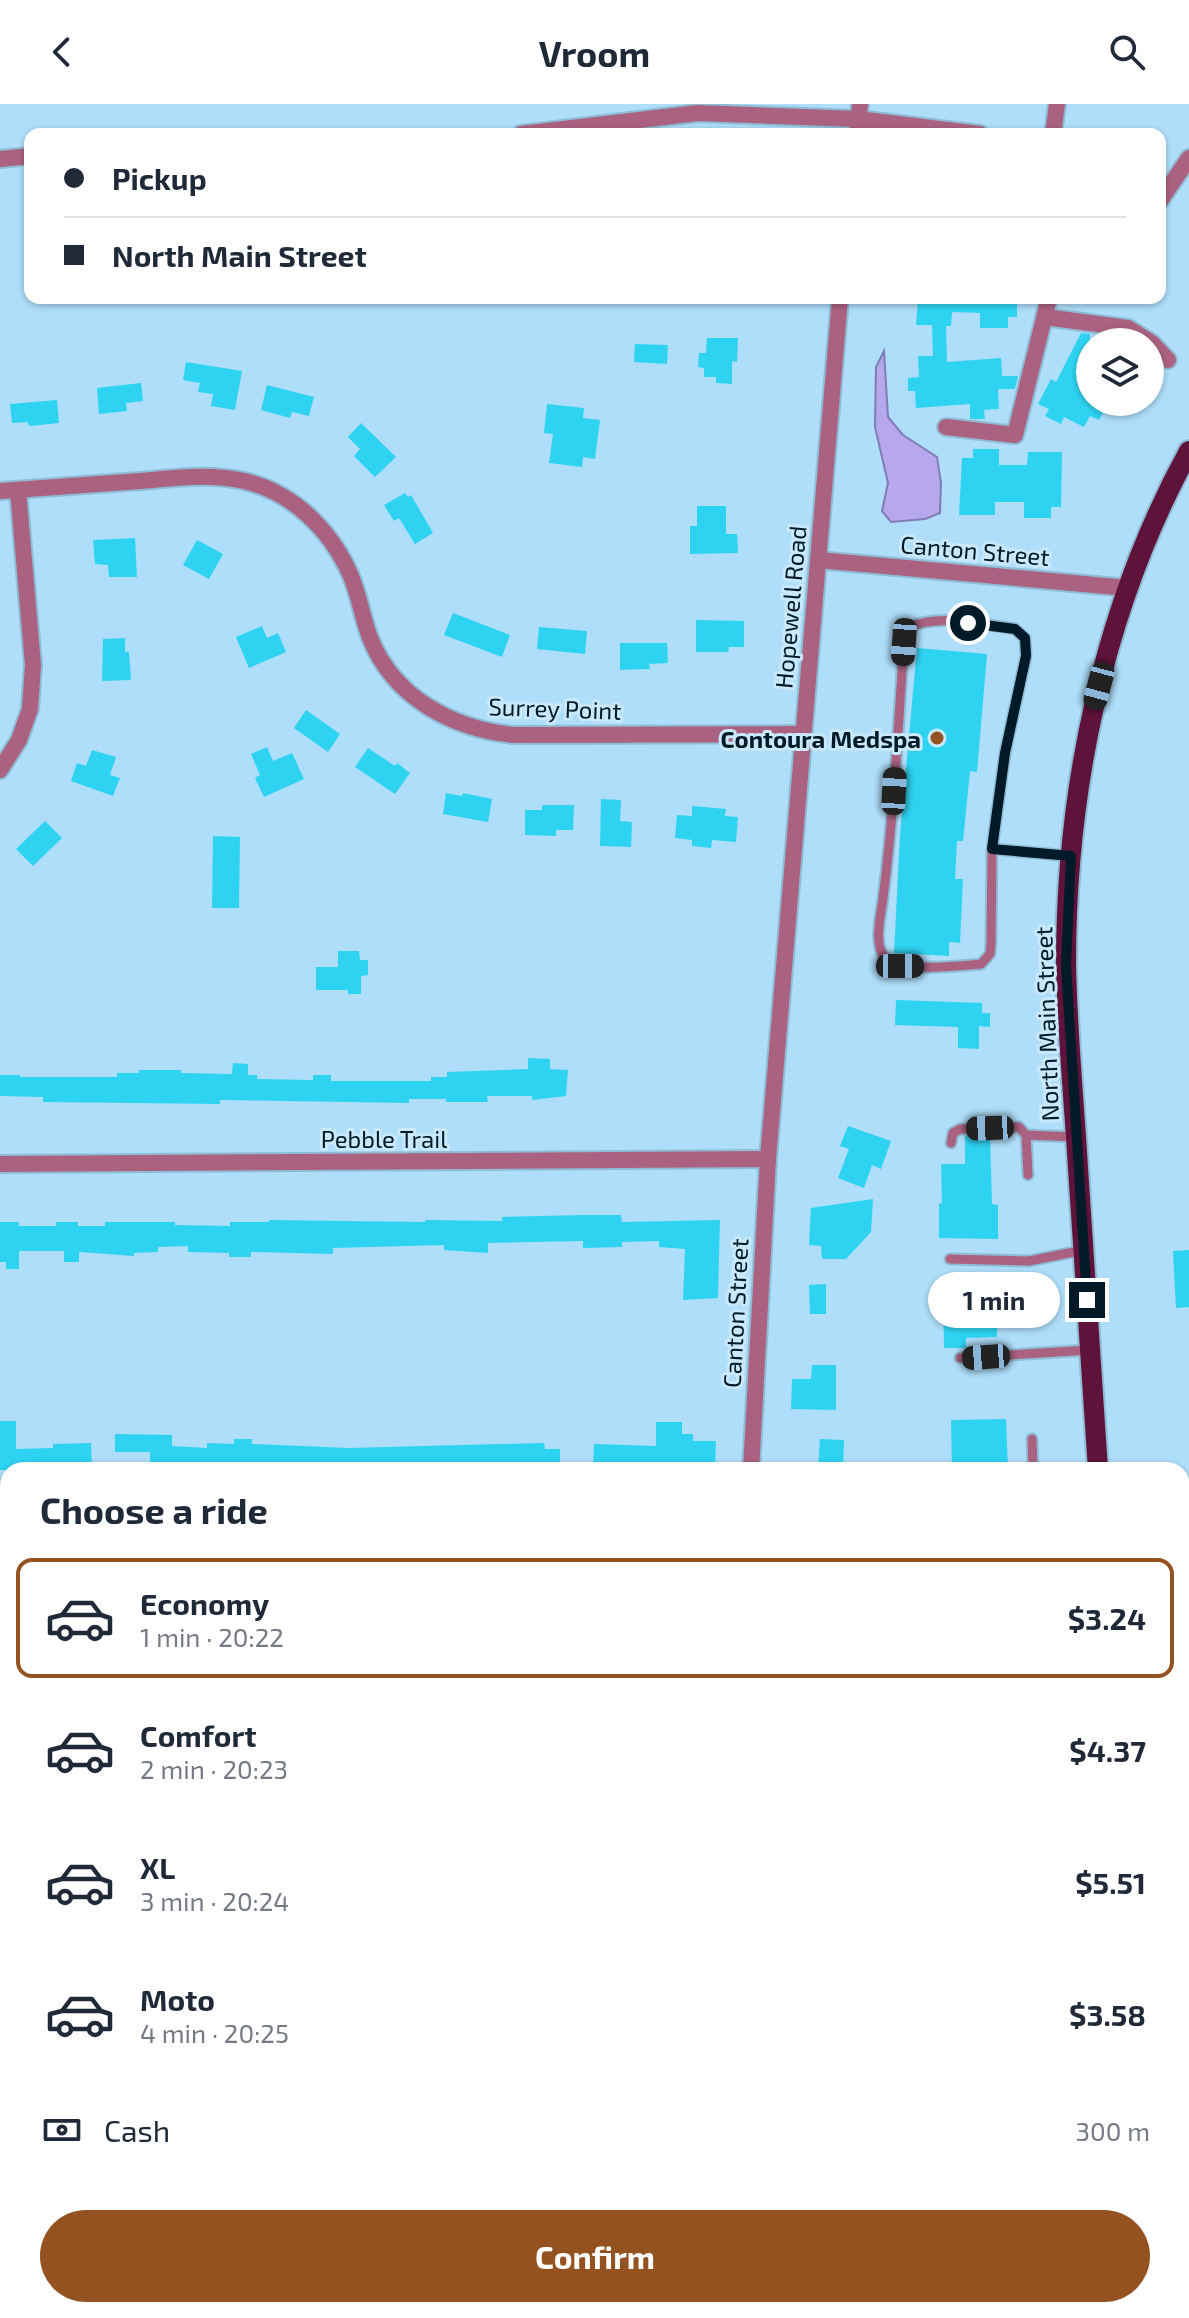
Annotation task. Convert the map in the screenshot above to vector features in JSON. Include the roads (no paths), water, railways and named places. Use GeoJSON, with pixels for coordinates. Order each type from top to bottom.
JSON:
{"type":"FeatureCollection","features":[{"type":"Feature","properties":{"kind":"main road","name":"North Main Street"},"geometry":{"type":"LineString","coordinates":[[1097,1462],[1066,965],[1071,856],[1080,778],[1094,707],[1128,588],[1149,534],[1189,451]]}},
{"type":"Feature","properties":{"kind":"street"},"geometry":{"type":"LineString","coordinates":[[1054,128],[1057,104]]}},
{"type":"Feature","properties":{"kind":"street"},"geometry":{"type":"LineString","coordinates":[[572,128],[698,113],[858,119],[931,128]]}},
{"type":"Feature","properties":{"kind":"street"},"geometry":{"type":"LineString","coordinates":[[0,159],[24,157]]}},
{"type":"Feature","properties":{"kind":"street"},"geometry":{"type":"LineString","coordinates":[[1166,192],[1189,158]]}},
{"type":"Feature","properties":{"kind":"street","name":"Hopewell Road"},"geometry":{"type":"LineString","coordinates":[[768,1159],[839,304]]}},
{"type":"Feature","properties":{"kind":"street"},"geometry":{"type":"LineString","coordinates":[[946,427],[1015,435],[1048,304]]}},
{"type":"Feature","properties":{"kind":"street"},"geometry":{"type":"LineString","coordinates":[[1045,317],[1128,328],[1152,343],[1168,360]]}},
{"type":"Feature","properties":{"kind":"street","name":"Surrey Point"},"geometry":{"type":"LineString","coordinates":[[0,491],[207,476],[244,481],[277,493],[311,516],[337,547],[351,576],[371,640],[394,678],[429,709],[468,728],[514,735],[803,734]]}},
{"type":"Feature","properties":{"kind":"street"},"geometry":{"type":"LineString","coordinates":[[0,770],[19,740],[30,709],[33,665],[18,490]]}},
{"type":"Feature","properties":{"kind":"street","name":"Canton Street"},"geometry":{"type":"LineString","coordinates":[[818,560],[1128,588]]}},
{"type":"Feature","properties":{"kind":"street","name":"Canton Street"},"geometry":{"type":"LineString","coordinates":[[751,1462],[768,1159]]}},
{"type":"Feature","properties":{"kind":"street","name":"Pebble Trail"},"geometry":{"type":"LineString","coordinates":[[0,1164],[768,1159]]}},
{"type":"Feature","properties":{"kind":"lane"},"geometry":{"type":"LineString","coordinates":[[920,622],[1015,629],[1025,638],[1026,656],[1005,753],[992,849],[991,943],[986,959],[981,964],[963,966],[900,966],[887,960],[881,951],[880,926],[893,807],[904,642],[909,627],[920,622]]}},
{"type":"Feature","properties":{"kind":"lane"},"geometry":{"type":"LineString","coordinates":[[992,849],[1071,856]]}},
{"type":"Feature","properties":{"kind":"lane"},"geometry":{"type":"LineString","coordinates":[[951,1143],[953,1133],[960,1129],[1019,1127],[1026,1135],[1028,1175]]}},
{"type":"Feature","properties":{"kind":"lane"},"geometry":{"type":"LineString","coordinates":[[1026,1135],[1076,1137]]}},
{"type":"Feature","properties":{"kind":"lane"},"geometry":{"type":"LineString","coordinates":[[950,1259],[1029,1261],[1084,1250]]}},
{"type":"Feature","properties":{"kind":"lane"},"geometry":{"type":"LineString","coordinates":[[960,1358],[1090,1350]]}},
{"type":"Feature","properties":{"kind":"lane"},"geometry":{"type":"LineString","coordinates":[[1032,1439],[1033,1462]]}},
{"type":"Feature","properties":{"kind":"place","name":"Contoura Medspa"},"geometry":{"type":"Point","coordinates":[937,738]}}]}
